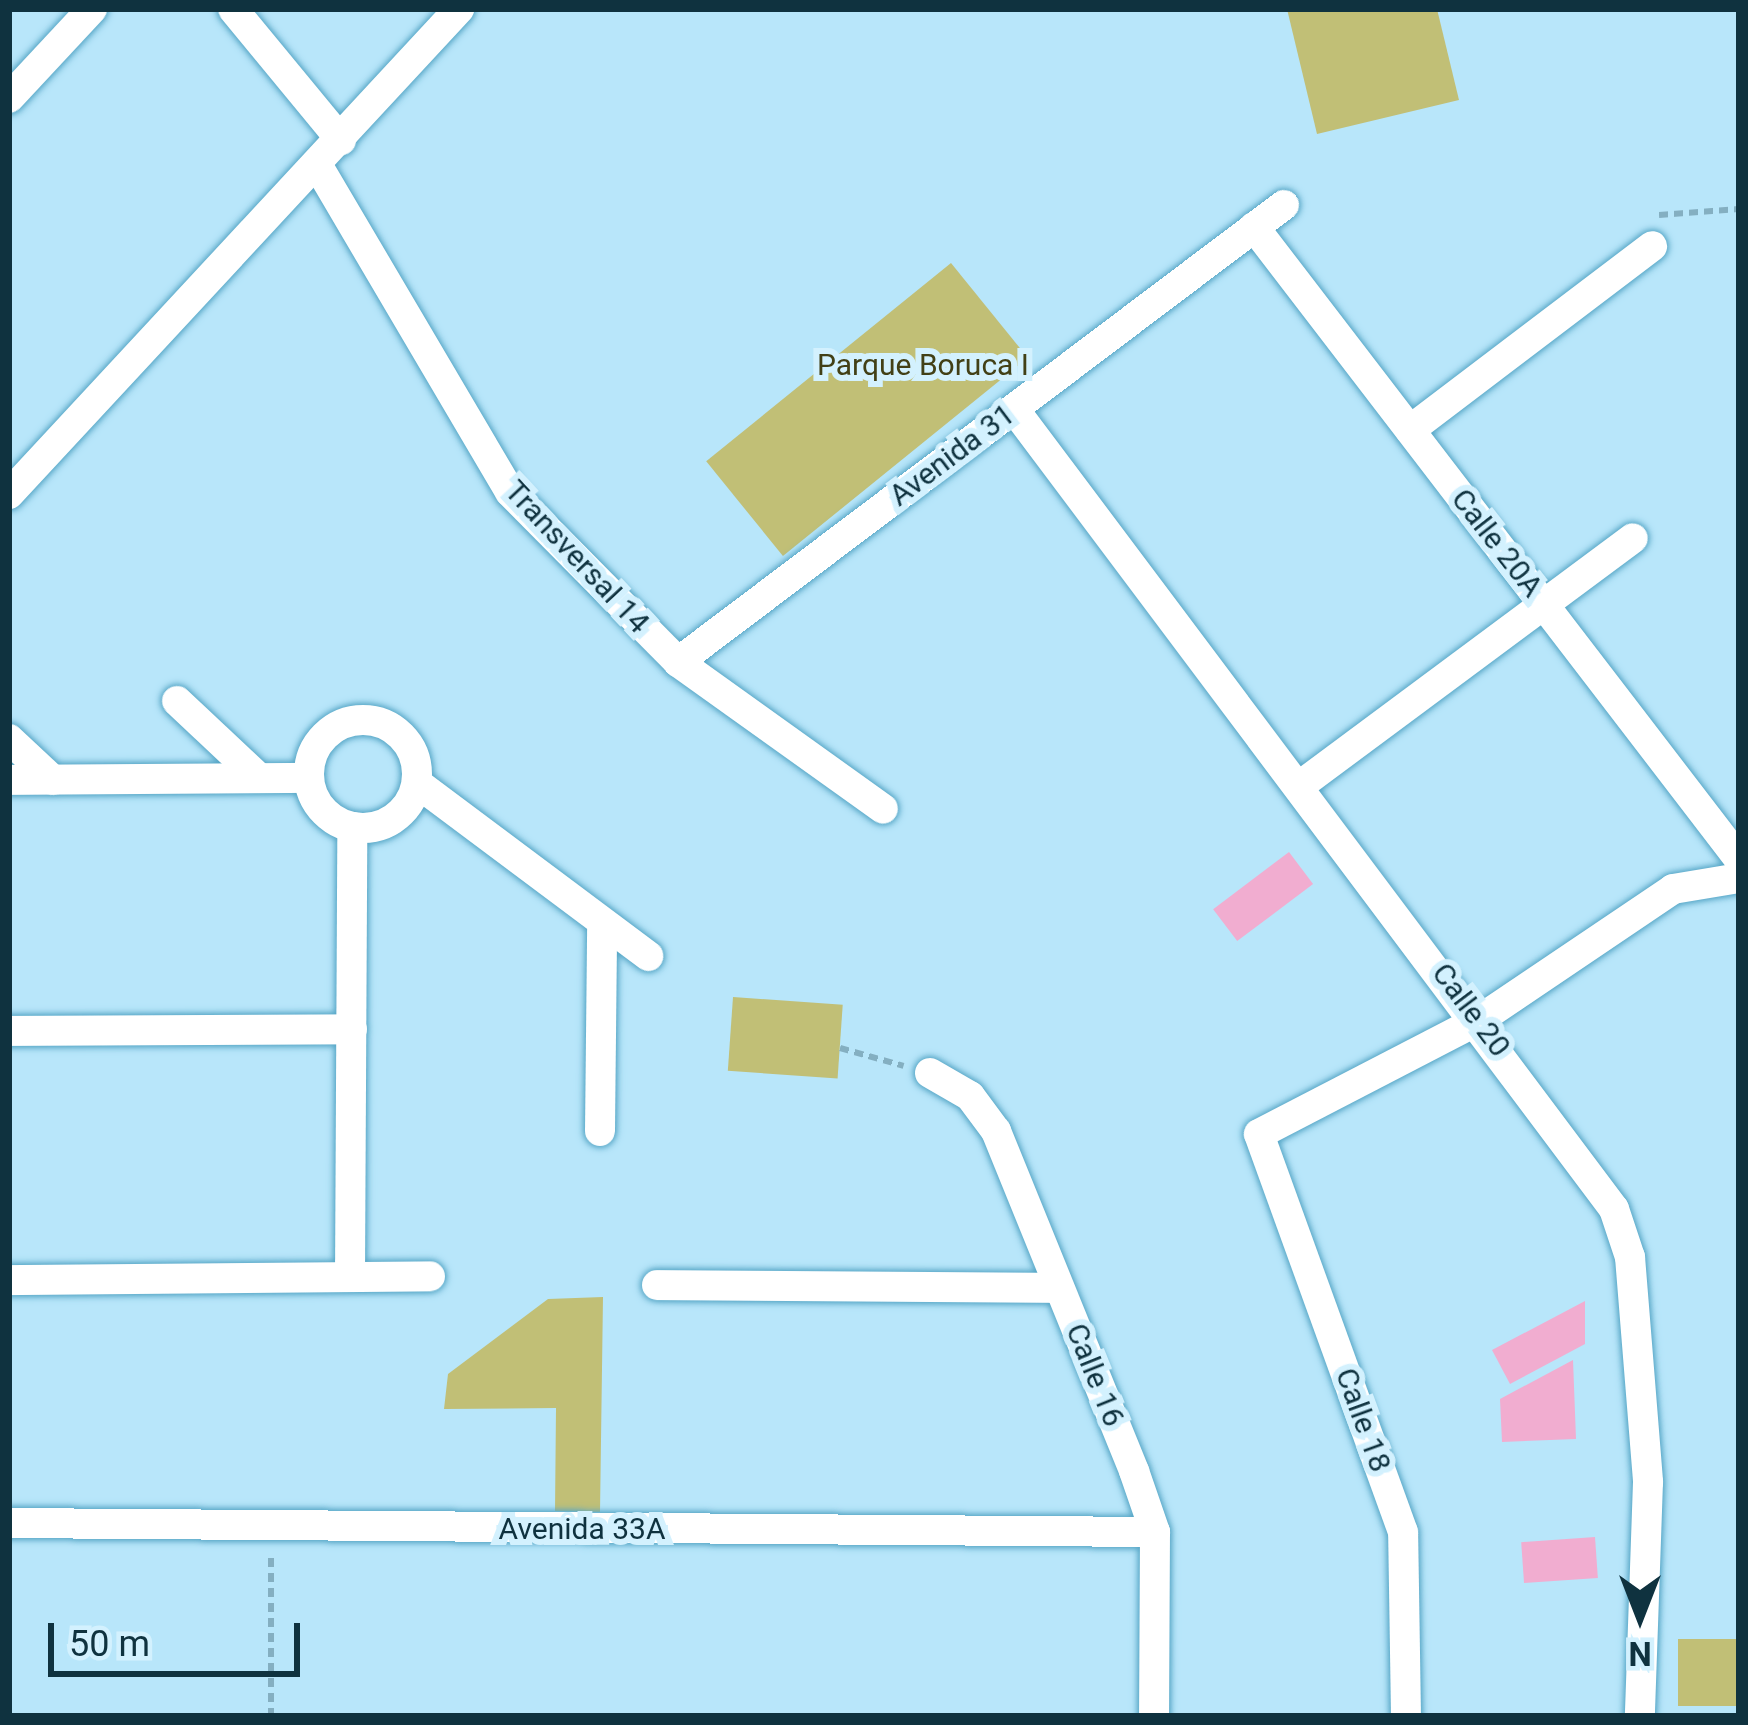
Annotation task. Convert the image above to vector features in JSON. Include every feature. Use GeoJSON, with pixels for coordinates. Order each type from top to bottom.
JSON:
{"type":"FeatureCollection","features":[{"type":"Feature","properties":{"kind":"street"},"geometry":{"type":"LineString","coordinates":[[9,98],[92,9]]}},
{"type":"Feature","properties":{"kind":"street"},"geometry":{"type":"LineString","coordinates":[[233,9],[341,140]]}},
{"type":"Feature","properties":{"kind":"street"},"geometry":{"type":"LineString","coordinates":[[9,494],[163,321],[318,166],[459,9]]}},
{"type":"Feature","properties":{"kind":"street","name":"Transversal 14"},"geometry":{"type":"LineString","coordinates":[[318,166],[510,492],[678,662],[883,809]]}},
{"type":"Feature","properties":{"kind":"street","name":"Avenida 31"},"geometry":{"type":"LineString","coordinates":[[678,662],[1284,205]]}},
{"type":"Feature","properties":{"kind":"street","name":"Calle 20A"},"geometry":{"type":"LineString","coordinates":[[1254,227],[1739,859]]}},
{"type":"Feature","properties":{"kind":"street"},"geometry":{"type":"LineString","coordinates":[[1409,430],[1652,246]]}},
{"type":"Feature","properties":{"kind":"street","name":"Calle 20"},"geometry":{"type":"LineString","coordinates":[[1014,409],[1479,1020],[1624,1230],[1648,1482],[1640,1716]]}},
{"type":"Feature","properties":{"kind":"street"},"geometry":{"type":"LineString","coordinates":[[1302,784],[1633,538]]}},
{"type":"Feature","properties":{"kind":"street"},"geometry":{"type":"LineString","coordinates":[[177,701],[258,777]]}},
{"type":"Feature","properties":{"kind":"street"},"geometry":{"type":"LineString","coordinates":[[417,783],[386,823],[352,827],[322,810],[309,778],[318,744],[365,721],[384,724],[411,748],[417,783],[649,956]]}},
{"type":"Feature","properties":{"kind":"street"},"geometry":{"type":"LineString","coordinates":[[9,740],[53,780]]}},
{"type":"Feature","properties":{"kind":"street"},"geometry":{"type":"LineString","coordinates":[[9,780],[309,778]]}},
{"type":"Feature","properties":{"kind":"street"},"geometry":{"type":"LineString","coordinates":[[350,1277],[352,827]]}},
{"type":"Feature","properties":{"kind":"street"},"geometry":{"type":"LineString","coordinates":[[1479,1020],[1673,889],[1739,878]]}},
{"type":"Feature","properties":{"kind":"street"},"geometry":{"type":"LineString","coordinates":[[600,1131],[602,923]]}},
{"type":"Feature","properties":{"kind":"street","name":"Calle 18"},"geometry":{"type":"LineString","coordinates":[[1406,1716],[1403,1532],[1259,1134],[1479,1020]]}},
{"type":"Feature","properties":{"kind":"street"},"geometry":{"type":"LineString","coordinates":[[9,1031],[352,1030]]}},
{"type":"Feature","properties":{"kind":"street","name":"Calle 16"},"geometry":{"type":"LineString","coordinates":[[930,1073],[970,1096],[996,1132],[1155,1532],[1154,1716]]}},
{"type":"Feature","properties":{"kind":"street"},"geometry":{"type":"LineString","coordinates":[[9,1280],[430,1276]]}},
{"type":"Feature","properties":{"kind":"street"},"geometry":{"type":"LineString","coordinates":[[657,1285],[1060,1288]]}},
{"type":"Feature","properties":{"kind":"street","name":"Avenida 33A"},"geometry":{"type":"LineString","coordinates":[[9,1523],[1155,1532]]}},
{"type":"Feature","properties":{"kind":"path"},"geometry":{"type":"LineString","coordinates":[[1656,215],[1739,209]]}},
{"type":"Feature","properties":{"kind":"path"},"geometry":{"type":"LineString","coordinates":[[840,1048],[930,1073]]}},
{"type":"Feature","properties":{"kind":"path"},"geometry":{"type":"LineString","coordinates":[[270,1527],[271,1716]]}},
{"type":"Feature","properties":{"kind":"green space"},"geometry":{"type":"Polygon","coordinates":[[[1287,9],[1437,9],[1459,100],[1317,134],[1287,9]]]}},
{"type":"Feature","properties":{"kind":"green space","name":"Parque Boruca I"},"geometry":{"type":"Polygon","coordinates":[[[951,263],[1028,358],[783,556],[706,461],[951,263]]]}},
{"type":"Feature","properties":{"kind":"green space"},"geometry":{"type":"Polygon","coordinates":[[[733,997],[843,1005],[838,1078],[728,1071],[733,997]]]}},
{"type":"Feature","properties":{"kind":"green space"},"geometry":{"type":"Polygon","coordinates":[[[603,1297],[600,1512],[555,1511],[556,1408],[444,1409],[448,1374],[548,1299],[603,1297]]]}},
{"type":"Feature","properties":{"kind":"green space"},"geometry":{"type":"Polygon","coordinates":[[[1678,1639],[1739,1639],[1739,1706],[1678,1706],[1678,1639]]]}},
{"type":"Feature","properties":{"kind":"building"},"geometry":{"type":"Polygon","coordinates":[[[1289,852],[1313,884],[1237,941],[1213,909],[1289,852]]]}},
{"type":"Feature","properties":{"kind":"building"},"geometry":{"type":"Polygon","coordinates":[[[1585,1301],[1585,1344],[1510,1384],[1492,1350],[1585,1301]]]}},
{"type":"Feature","properties":{"kind":"building"},"geometry":{"type":"Polygon","coordinates":[[[1573,1360],[1576,1439],[1502,1442],[1500,1399],[1573,1360]]]}},
{"type":"Feature","properties":{"kind":"building"},"geometry":{"type":"Polygon","coordinates":[[[1595,1537],[1598,1578],[1524,1583],[1521,1542],[1595,1537]]]}}]}
